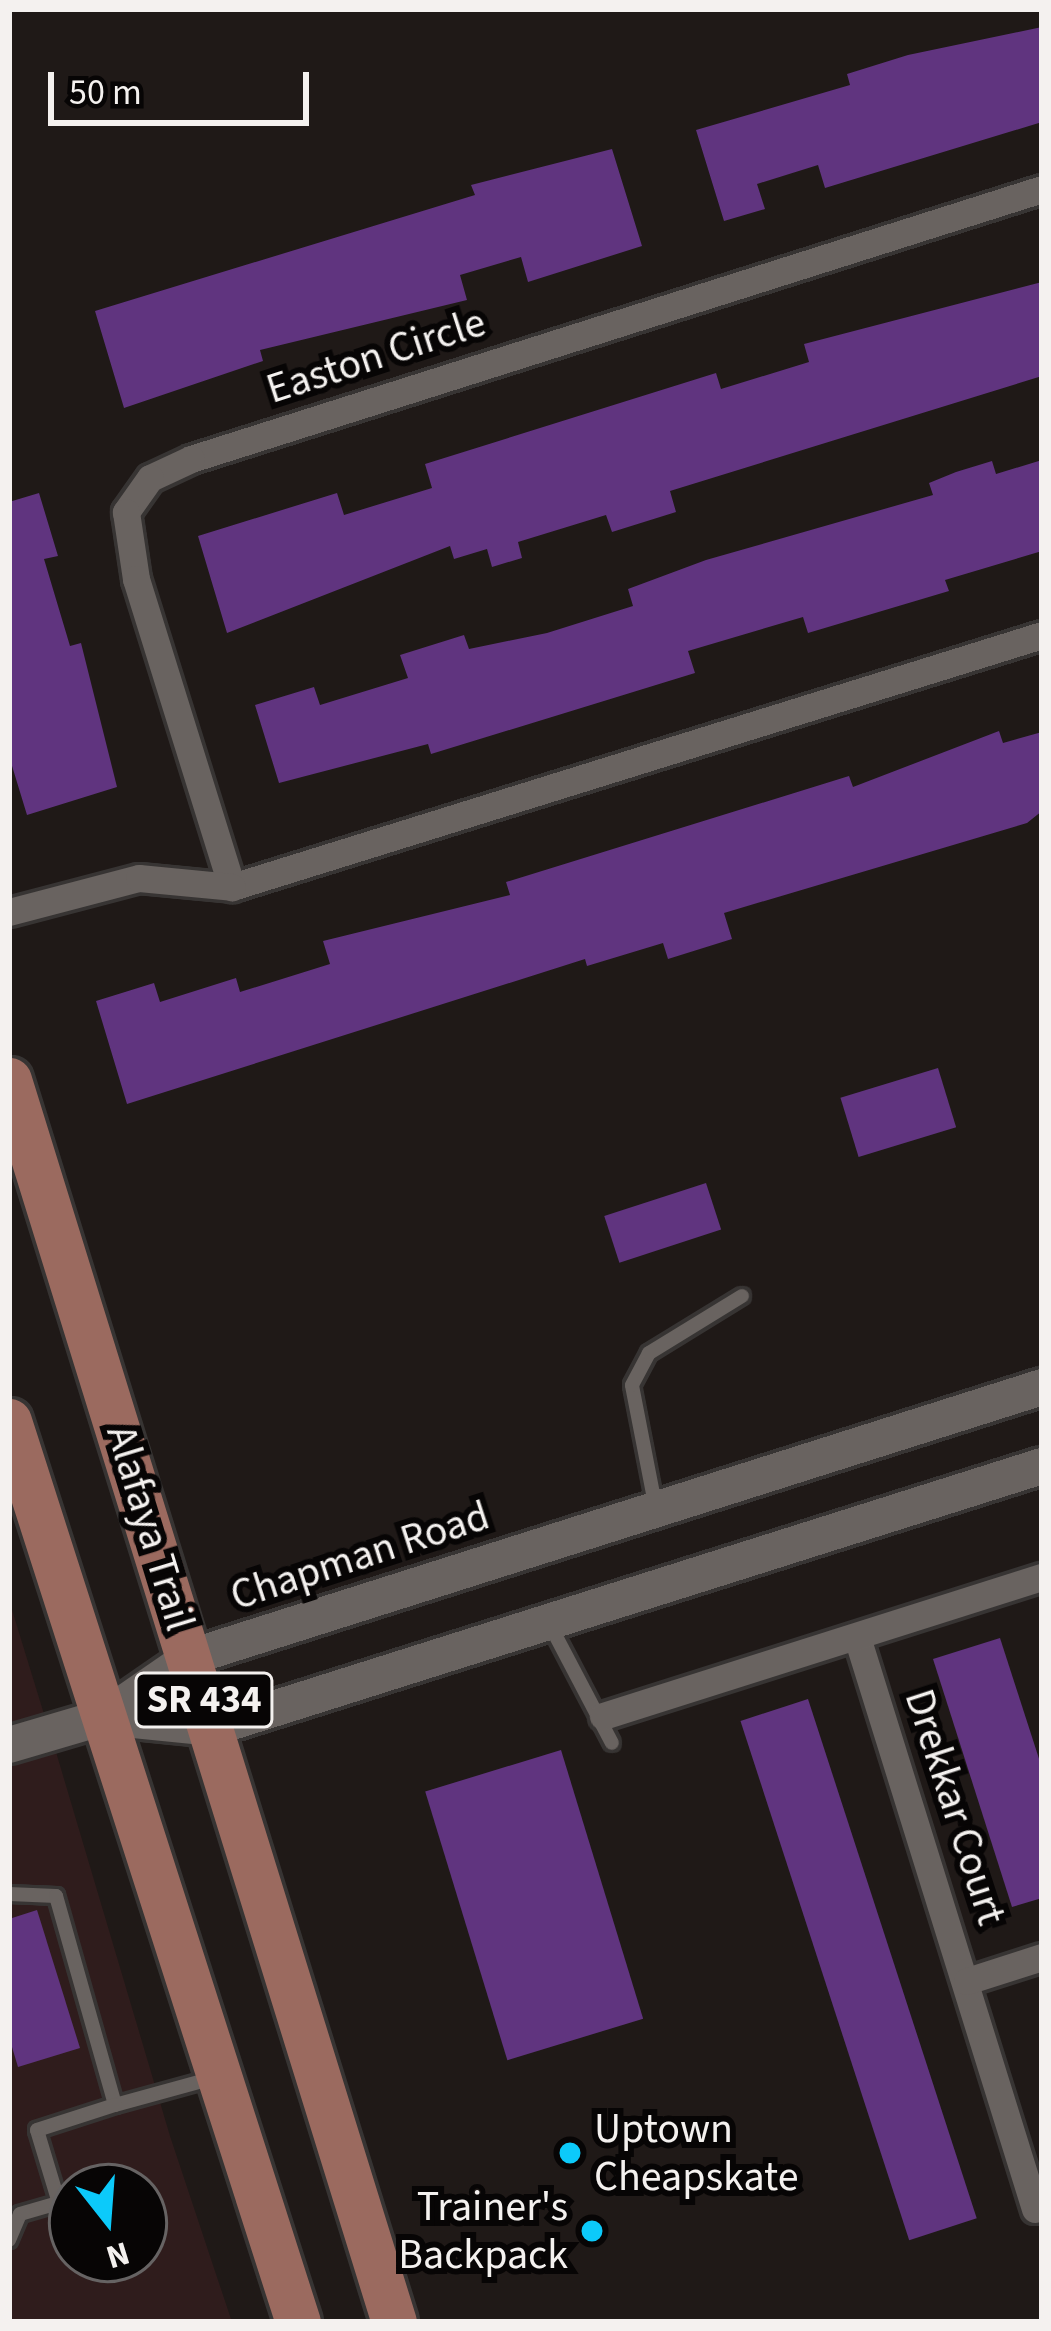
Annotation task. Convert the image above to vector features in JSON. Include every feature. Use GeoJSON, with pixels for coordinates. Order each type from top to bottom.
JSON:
{"type":"FeatureCollection","features":[{"type":"Feature","properties":{"kind":"main road","name":"Alafaya Trail"},"geometry":{"type":"LineString","coordinates":[[9,1080],[394,2322]]}},
{"type":"Feature","properties":{"kind":"main road","name":"SR 434"},"geometry":{"type":"LineString","coordinates":[[9,1421],[298,2322]]}},
{"type":"Feature","properties":{"kind":"street","name":"Easton Circle"},"geometry":{"type":"LineString","coordinates":[[232,887],[136,579],[126,512],[150,478],[1042,189]]}},
{"type":"Feature","properties":{"kind":"street"},"geometry":{"type":"LineString","coordinates":[[9,911],[139,878],[232,887],[1042,635]]}},
{"type":"Feature","properties":{"kind":"street","name":"Chapman Road"},"geometry":{"type":"LineString","coordinates":[[104,1717],[191,1657],[1042,1387]]}},
{"type":"Feature","properties":{"kind":"street"},"geometry":{"type":"LineString","coordinates":[[9,1745],[104,1717],[213,1728],[1042,1466]]}},
{"type":"Feature","properties":{"kind":"street"},"geometry":{"type":"LineString","coordinates":[[608,1730],[856,1637],[1042,1577]]}},
{"type":"Feature","properties":{"kind":"street","name":"Drekkar Court"},"geometry":{"type":"LineString","coordinates":[[856,1637],[1035,2209]]}},
{"type":"Feature","properties":{"kind":"street"},"geometry":{"type":"LineString","coordinates":[[967,1981],[1042,1958]]}},
{"type":"Feature","properties":{"kind":"lane"},"geometry":{"type":"LineString","coordinates":[[656,1508],[632,1385],[649,1353],[742,1296]]}},
{"type":"Feature","properties":{"kind":"lane"},"geometry":{"type":"LineString","coordinates":[[550,1625],[608,1730]]}},
{"type":"Feature","properties":{"kind":"lane"},"geometry":{"type":"LineString","coordinates":[[9,1894],[56,1896],[115,2105]]}},
{"type":"Feature","properties":{"kind":"lane"},"geometry":{"type":"LineString","coordinates":[[51,2163],[38,2130],[219,2077]]}},
{"type":"Feature","properties":{"kind":"lane"},"geometry":{"type":"LineString","coordinates":[[9,2240],[20,2215],[48,2206]]}},
{"type":"Feature","properties":{"kind":"shaded area"},"geometry":{"type":"Polygon","coordinates":[[[9,1600],[44,1714],[9,1724],[9,1600]]]}},
{"type":"Feature","properties":{"kind":"shaded area"},"geometry":{"type":"Polygon","coordinates":[[[56,1752],[170,2136],[232,2322],[9,2322],[9,1767],[56,1752]]]}},
{"type":"Feature","properties":{"kind":"building"},"geometry":{"type":"Polygon","coordinates":[[[1042,27],[1042,122],[825,188],[818,165],[757,184],[765,209],[724,221],[696,130],[850,85],[847,74],[908,55],[1042,27]]]}},
{"type":"Feature","properties":{"kind":"building"},"geometry":{"type":"Polygon","coordinates":[[[612,149],[642,246],[528,282],[521,257],[460,275],[467,300],[260,350],[263,361],[124,408],[95,311],[475,195],[471,185],[612,149]]]}},
{"type":"Feature","properties":{"kind":"building"},"geometry":{"type":"Polygon","coordinates":[[[1042,282],[1042,376],[670,491],[676,512],[612,532],[606,515],[518,542],[522,558],[492,567],[487,549],[454,559],[450,546],[227,633],[198,536],[337,493],[344,515],[432,488],[425,464],[716,373],[721,389],[809,362],[804,344],[1042,282]]]}},
{"type":"Feature","properties":{"kind":"building"},"geometry":{"type":"Polygon","coordinates":[[[1042,460],[1042,551],[945,580],[949,591],[808,633],[803,617],[688,651],[695,673],[431,754],[428,744],[279,783],[255,705],[314,687],[320,705],[408,678],[400,655],[464,635],[469,649],[547,633],[633,606],[628,589],[706,560],[933,495],[929,483],[956,472],[992,461],[996,474],[1042,460]]]}},
{"type":"Feature","properties":{"kind":"building"},"geometry":{"type":"Polygon","coordinates":[[[39,493],[58,556],[44,559],[70,646],[81,643],[117,787],[27,815],[9,756],[9,502],[39,493]]]}},
{"type":"Feature","properties":{"kind":"building"},"geometry":{"type":"Polygon","coordinates":[[[999,731],[1003,743],[1042,732],[1042,811],[1027,823],[724,913],[732,939],[668,959],[663,943],[587,966],[585,959],[127,1104],[96,1001],[154,983],[160,1002],[236,978],[240,992],[330,964],[323,941],[510,895],[506,882],[849,776],[853,787],[999,731]]]}},
{"type":"Feature","properties":{"kind":"building"},"geometry":{"type":"Polygon","coordinates":[[[938,1068],[956,1127],[859,1157],[840,1098],[938,1068]]]}},
{"type":"Feature","properties":{"kind":"building"},"geometry":{"type":"Polygon","coordinates":[[[706,1183],[721,1230],[619,1263],[604,1216],[706,1183]]]}},
{"type":"Feature","properties":{"kind":"building"},"geometry":{"type":"Polygon","coordinates":[[[1000,1638],[1042,1768],[1042,1898],[1012,1907],[933,1659],[1000,1638]]]}},
{"type":"Feature","properties":{"kind":"building"},"geometry":{"type":"Polygon","coordinates":[[[808,1699],[977,2218],[909,2240],[740,1721],[808,1699]]]}},
{"type":"Feature","properties":{"kind":"building"},"geometry":{"type":"Polygon","coordinates":[[[561,1750],[643,2019],[507,2060],[425,1792],[561,1750]]]}},
{"type":"Feature","properties":{"kind":"building"},"geometry":{"type":"Polygon","coordinates":[[[37,1910],[80,2048],[18,2067],[9,2037],[9,1919],[37,1910]]]}},
{"type":"Feature","properties":{"kind":"place","name":"Uptown Cheapskate"},"geometry":{"type":"Point","coordinates":[570,2153]}},
{"type":"Feature","properties":{"kind":"place","name":"Trainer's Backpack"},"geometry":{"type":"Point","coordinates":[592,2231]}}]}
